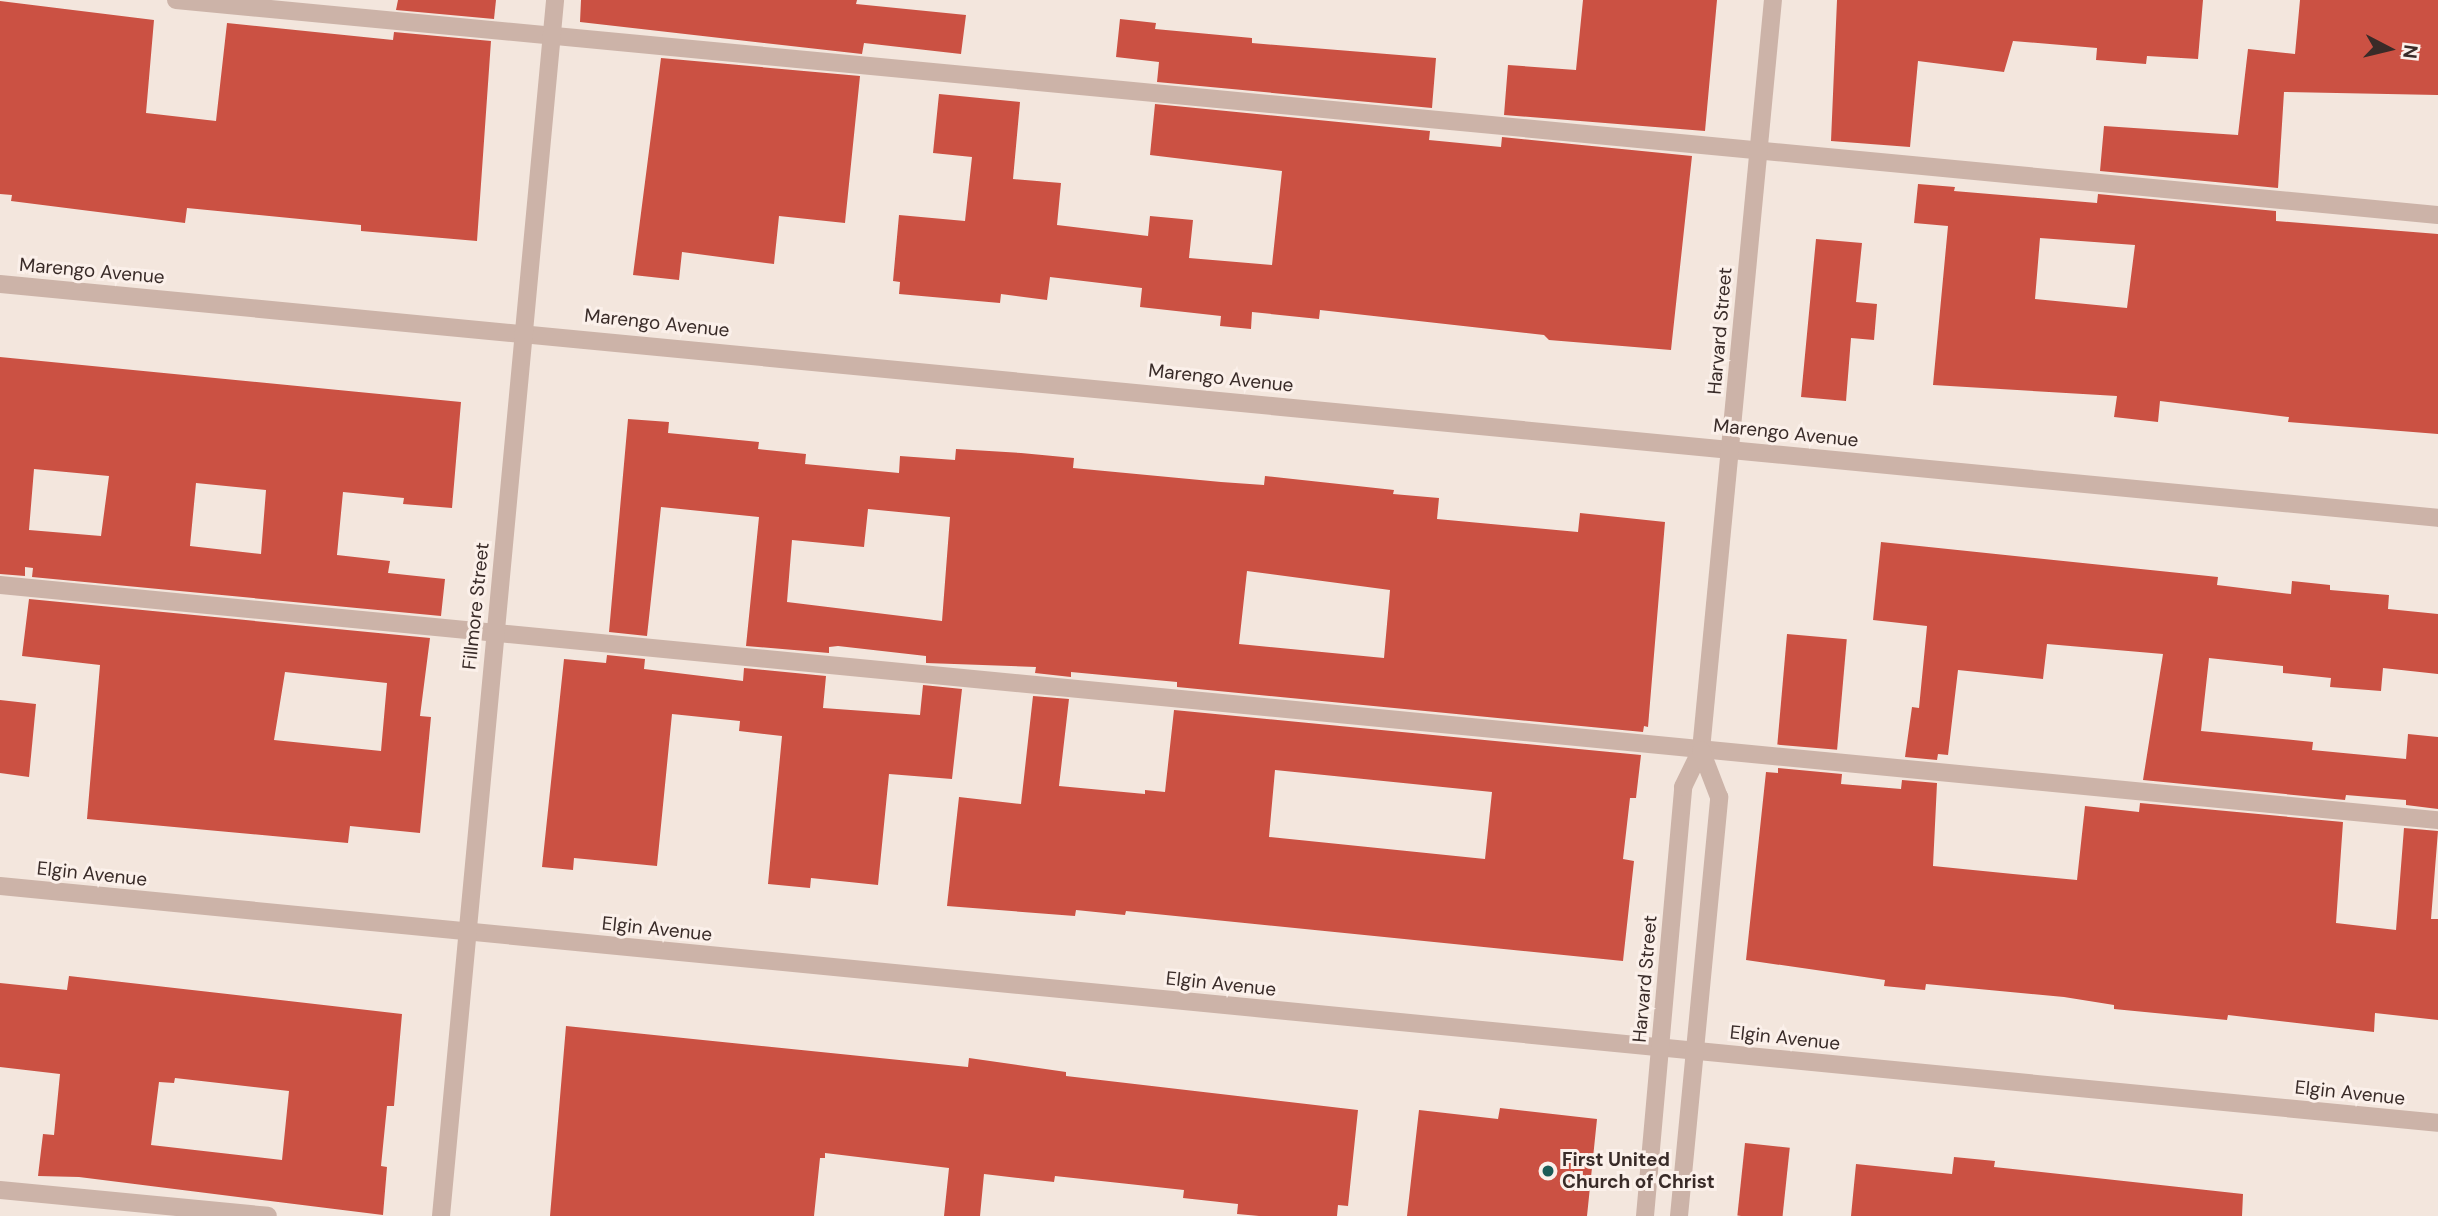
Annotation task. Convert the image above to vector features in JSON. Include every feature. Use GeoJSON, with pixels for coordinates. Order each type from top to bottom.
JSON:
{"type":"FeatureCollection","features":[{"type":"Feature","properties":{"kind":"street"},"geometry":{"type":"LineString","coordinates":[[176,0],[2438,215]]}},
{"type":"Feature","properties":{"kind":"street","name":"Fillmore Street"},"geometry":{"type":"LineString","coordinates":[[441,1216],[555,0]]}},
{"type":"Feature","properties":{"kind":"street","name":"Harvard Street"},"geometry":{"type":"LineString","coordinates":[[1645,1216],[1683,787],[1700,750],[1773,0]]}},
{"type":"Feature","properties":{"kind":"street","name":"Marengo Avenue"},"geometry":{"type":"LineString","coordinates":[[0,284],[524,331],[2438,518]]}},
{"type":"Feature","properties":{"kind":"street"},"geometry":{"type":"LineString","coordinates":[[0,585],[2438,820]]}},
{"type":"Feature","properties":{"kind":"street","name":"Harvard Street"},"geometry":{"type":"LineString","coordinates":[[1679,1216],[1719,797],[1700,750]]}},
{"type":"Feature","properties":{"kind":"street","name":"Elgin Avenue"},"geometry":{"type":"LineString","coordinates":[[0,886],[2438,1123]]}},
{"type":"Feature","properties":{"kind":"street"},"geometry":{"type":"LineString","coordinates":[[0,1190],[268,1216]]}},
{"type":"Feature","properties":{"kind":"building"},"geometry":{"type":"Polygon","coordinates":[[[398,0],[496,0],[494,19],[396,10],[398,0]]]}},
{"type":"Feature","properties":{"kind":"building"},"geometry":{"type":"Polygon","coordinates":[[[581,0],[857,0],[856,4],[966,15],[961,54],[864,43],[862,54],[580,22],[581,0]]]}},
{"type":"Feature","properties":{"kind":"building"},"geometry":{"type":"Polygon","coordinates":[[[1583,0],[1717,0],[1705,131],[1504,115],[1508,65],[1576,70],[1583,0]]]}},
{"type":"Feature","properties":{"kind":"building"},"geometry":{"type":"Polygon","coordinates":[[[1837,0],[2203,0],[2198,59],[2147,56],[2146,64],[2096,60],[2097,48],[2013,41],[2004,72],[1918,61],[1910,147],[1831,141],[1837,0]]]}},
{"type":"Feature","properties":{"kind":"building"},"geometry":{"type":"Polygon","coordinates":[[[2300,0],[2438,0],[2438,95],[2284,92],[2278,188],[2100,171],[2104,126],[2238,135],[2248,49],[2295,54],[2300,0]]]}},
{"type":"Feature","properties":{"kind":"building"},"geometry":{"type":"Polygon","coordinates":[[[0,1],[154,20],[146,113],[216,121],[227,23],[393,40],[394,32],[491,41],[477,241],[361,231],[361,225],[187,208],[185,223],[11,201],[12,195],[0,194],[0,1]]]}},
{"type":"Feature","properties":{"kind":"building"},"geometry":{"type":"Polygon","coordinates":[[[1120,19],[1156,23],[1155,29],[1252,38],[1252,43],[1436,58],[1432,108],[1157,82],[1159,62],[1116,57],[1120,19]]]}},
{"type":"Feature","properties":{"kind":"building"},"geometry":{"type":"Polygon","coordinates":[[[661,58],[860,76],[845,223],[779,216],[774,264],[682,252],[679,280],[633,275],[661,58]]]}},
{"type":"Feature","properties":{"kind":"building"},"geometry":{"type":"Polygon","coordinates":[[[939,94],[1020,102],[1013,179],[1061,183],[1057,225],[1148,236],[1150,216],[1193,220],[1189,258],[1272,265],[1282,171],[1150,155],[1155,104],[1430,131],[1429,140],[1501,147],[1502,137],[1692,156],[1671,350],[1549,340],[1544,335],[1320,310],[1319,319],[1252,312],[1251,329],[1220,326],[1221,316],[1140,307],[1142,288],[1050,277],[1047,300],[1001,294],[1000,303],[899,294],[900,282],[893,281],[899,215],[965,221],[972,157],[933,153],[939,94]]]}},
{"type":"Feature","properties":{"kind":"building"},"geometry":{"type":"Polygon","coordinates":[[[1918,184],[1955,187],[1954,191],[2097,203],[2098,194],[2276,211],[2276,221],[2438,234],[2438,434],[2288,422],[2289,417],[2160,401],[2158,422],[2114,417],[2117,396],[1933,385],[1948,226],[1914,223],[1918,184]],[[2040,238],[2035,299],[2127,308],[2135,245],[2040,238]]]}},
{"type":"Feature","properties":{"kind":"building"},"geometry":{"type":"Polygon","coordinates":[[[1816,239],[1862,243],[1856,302],[1877,304],[1874,340],[1851,338],[1846,401],[1801,397],[1816,239]]]}},
{"type":"Feature","properties":{"kind":"building"},"geometry":{"type":"Polygon","coordinates":[[[0,357],[461,402],[452,508],[403,504],[404,498],[343,492],[337,555],[390,561],[388,573],[445,579],[441,616],[32,577],[33,568],[25,567],[25,576],[0,574],[0,357]],[[34,469],[29,530],[101,536],[109,476],[34,469]],[[196,483],[190,546],[261,554],[266,490],[196,483]]]}},
{"type":"Feature","properties":{"kind":"building"},"geometry":{"type":"Polygon","coordinates":[[[628,419],[669,422],[668,433],[759,442],[758,449],[806,454],[805,464],[899,473],[900,456],[955,460],[956,449],[1021,453],[1074,458],[1073,468],[1264,485],[1265,476],[1394,490],[1393,494],[1439,498],[1437,519],[1578,532],[1580,513],[1665,522],[1648,727],[1644,726],[1643,732],[1177,687],[1177,682],[1071,672],[1071,677],[1035,673],[1036,667],[926,663],[926,656],[838,646],[829,647],[829,653],[746,646],[759,517],[661,507],[647,636],[609,632],[628,419]],[[868,509],[864,547],[792,540],[787,602],[942,621],[950,517],[868,509]],[[1247,571],[1239,644],[1384,658],[1390,590],[1247,571]]]}},
{"type":"Feature","properties":{"kind":"building"},"geometry":{"type":"Polygon","coordinates":[[[1881,542],[2218,577],[2217,585],[2291,594],[2292,581],[2330,585],[2330,590],[2389,595],[2388,609],[2438,614],[2438,674],[2383,668],[2381,691],[2330,687],[2331,678],[2283,673],[2283,666],[2209,658],[2201,731],[2313,742],[2312,750],[2406,759],[2408,734],[2438,737],[2438,809],[2406,805],[2406,800],[2346,795],[2345,800],[2143,780],[2163,654],[2047,644],[2043,679],[1958,670],[1948,755],[1938,754],[1937,760],[1905,757],[1912,707],[1919,708],[1927,626],[1873,620],[1881,542]]]}},
{"type":"Feature","properties":{"kind":"building"},"geometry":{"type":"Polygon","coordinates":[[[29,599],[430,638],[420,716],[431,717],[420,833],[350,826],[348,843],[87,819],[100,665],[22,656],[29,599]],[[285,672],[274,740],[381,751],[387,683],[285,672]]]}},
{"type":"Feature","properties":{"kind":"building"},"geometry":{"type":"Polygon","coordinates":[[[1787,634],[1847,639],[1837,750],[1777,745],[1787,634]]]}},
{"type":"Feature","properties":{"kind":"building"},"geometry":{"type":"Polygon","coordinates":[[[607,655],[645,659],[644,669],[743,681],[744,668],[826,676],[823,708],[920,715],[923,685],[962,689],[952,779],[889,774],[878,885],[811,878],[810,888],[768,884],[782,736],[739,731],[740,721],[672,714],[657,866],[574,858],[573,870],[542,867],[564,659],[606,663],[607,655]]]}},
{"type":"Feature","properties":{"kind":"building"},"geometry":{"type":"Polygon","coordinates":[[[1033,696],[1069,699],[1059,786],[1145,794],[1145,790],[1165,792],[1174,710],[1641,755],[1636,798],[1630,798],[1623,859],[1634,861],[1623,961],[1126,911],[1125,915],[1076,910],[1075,916],[947,906],[959,797],[1021,804],[1033,696]],[[1275,770],[1269,837],[1485,859],[1492,792],[1275,770]]]}},
{"type":"Feature","properties":{"kind":"building"},"geometry":{"type":"Polygon","coordinates":[[[0,700],[36,704],[29,777],[0,773],[0,700]]]}},
{"type":"Feature","properties":{"kind":"building"},"geometry":{"type":"Polygon","coordinates":[[[1778,768],[1842,774],[1841,784],[1901,789],[1902,780],[1937,783],[1933,866],[2013,874],[2077,880],[2085,806],[2139,812],[2140,803],[2343,822],[2336,923],[2396,930],[2404,828],[2438,831],[2431,919],[2438,919],[2438,1020],[2375,1013],[2374,1032],[2228,1015],[2227,1020],[2114,1009],[2114,1005],[2064,997],[1926,984],[1925,990],[1884,986],[1885,980],[1746,960],[1766,772],[1778,773],[1778,768]]]}},
{"type":"Feature","properties":{"kind":"building"},"geometry":{"type":"Polygon","coordinates":[[[69,976],[402,1014],[394,1106],[387,1106],[381,1166],[387,1167],[383,1215],[79,1177],[38,1176],[43,1134],[54,1135],[60,1074],[0,1067],[0,983],[67,990],[69,976]],[[175,1078],[174,1083],[159,1082],[151,1145],[282,1160],[289,1091],[175,1078]]]}},
{"type":"Feature","properties":{"kind":"building"},"geometry":{"type":"Polygon","coordinates":[[[566,1026],[968,1067],[969,1058],[1066,1072],[1066,1076],[1358,1110],[1348,1206],[1338,1205],[1337,1216],[1259,1216],[1237,1214],[1238,1204],[1183,1198],[1184,1190],[1055,1176],[1054,1182],[984,1174],[980,1216],[944,1216],[949,1168],[825,1153],[825,1158],[820,1158],[814,1216],[550,1216],[566,1026]]]}},
{"type":"Feature","properties":{"kind":"building"},"geometry":{"type":"Polygon","coordinates":[[[1500,1108],[1597,1119],[1587,1216],[1407,1216],[1419,1110],[1498,1119],[1500,1108]]]}},
{"type":"Feature","properties":{"kind":"building"},"geometry":{"type":"Polygon","coordinates":[[[1745,1143],[1790,1148],[1783,1216],[1737,1216],[1745,1143]]]}},
{"type":"Feature","properties":{"kind":"building"},"geometry":{"type":"Polygon","coordinates":[[[1954,1157],[1995,1161],[1994,1167],[2243,1194],[2242,1216],[1851,1216],[1856,1164],[1952,1174],[1954,1157]]]}},
{"type":"Feature","properties":{"kind":"place","name":"First United Church of Christ"},"geometry":{"type":"Point","coordinates":[1548,1171]}}]}
